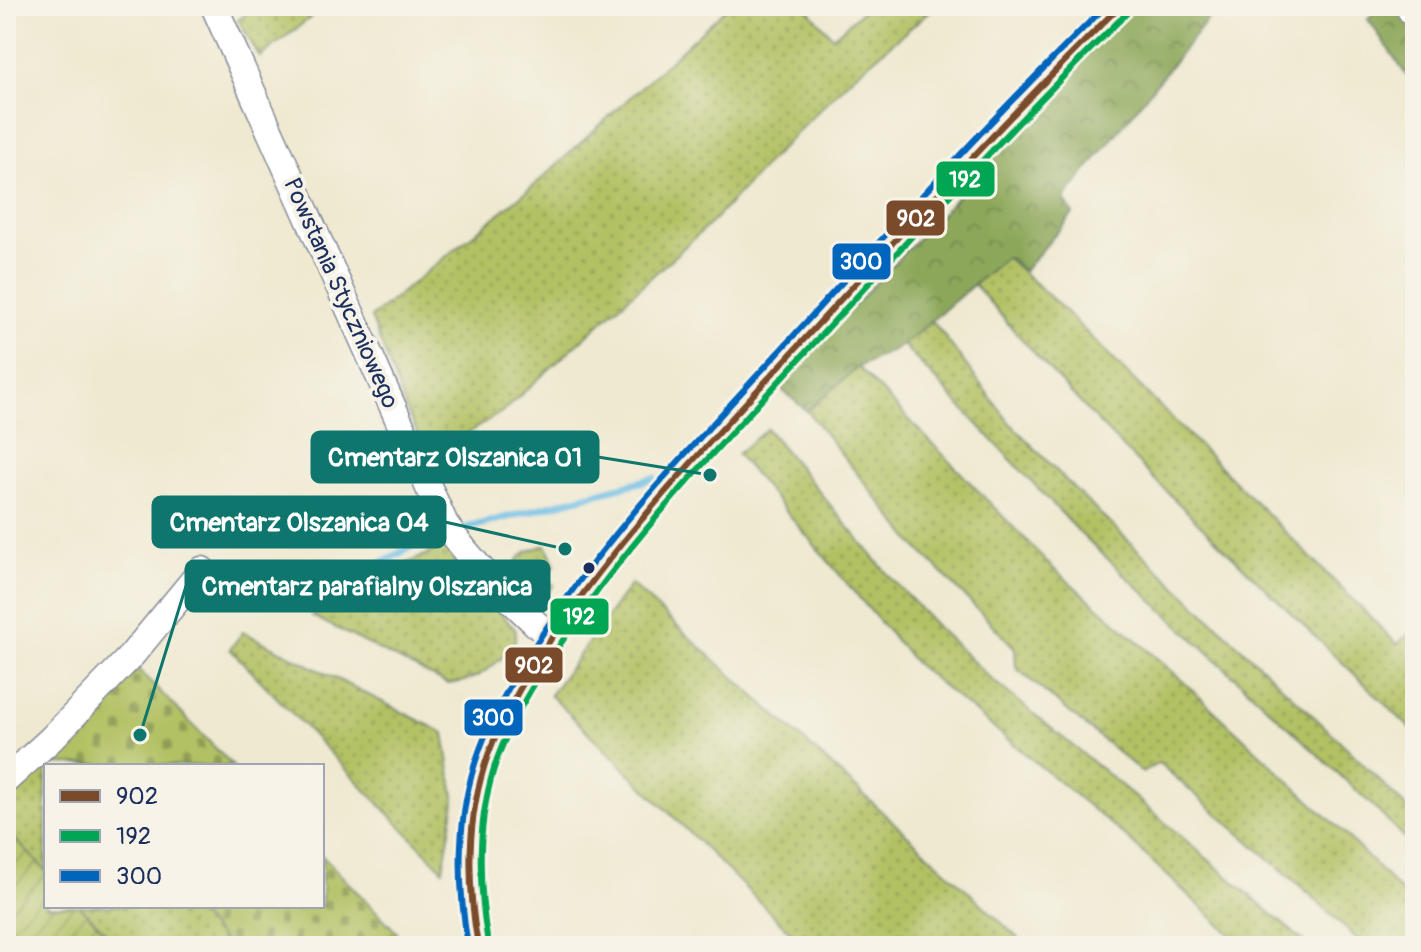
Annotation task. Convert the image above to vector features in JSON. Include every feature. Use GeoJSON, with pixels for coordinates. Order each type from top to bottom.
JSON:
{"type":"FeatureCollection","features":[{"type":"Feature","properties":{"kind":"street","name":"Powstania Styczniowego"},"geometry":{"type":"LineString","coordinates":[[214,6],[445,524],[464,552],[490,580],[551,638]]}},
{"type":"Feature","properties":{"kind":"street"},"geometry":{"type":"LineString","coordinates":[[478,946],[471,897],[469,849],[478,786],[500,727],[551,638],[616,549],[693,461],[1040,83],[1120,6]]}},
{"type":"Feature","properties":{"kind":"street"},"geometry":{"type":"LineString","coordinates":[[1408,6],[1415,17]]}},
{"type":"Feature","properties":{"kind":"street"},"geometry":{"type":"LineString","coordinates":[[6,780],[51,739],[131,656],[202,570]]}},
{"type":"Feature","properties":{"kind":"green space"},"geometry":{"type":"Polygon","coordinates":[[[256,6],[325,6],[260,57],[238,20],[256,6]]]}},
{"type":"Feature","properties":{"kind":"green space"},"geometry":{"type":"Polygon","coordinates":[[[729,6],[805,6],[833,37],[868,6],[936,6],[849,80],[713,221],[503,411],[430,457],[409,417],[371,317],[537,183],[729,6]]]}},
{"type":"Feature","properties":{"kind":"green space"},"geometry":{"type":"Polygon","coordinates":[[[1134,6],[1205,6],[1212,14],[1064,199],[1073,214],[1024,271],[1006,257],[903,345],[858,367],[807,411],[777,386],[946,209],[1056,85],[1134,6]]]}},
{"type":"Feature","properties":{"kind":"green space"},"geometry":{"type":"Polygon","coordinates":[[[1380,6],[1402,6],[1415,20],[1415,88],[1368,19],[1380,6]]]}},
{"type":"Feature","properties":{"kind":"green space"},"geometry":{"type":"Polygon","coordinates":[[[1006,257],[1059,305],[1397,644],[1415,629],[1415,733],[1134,458],[1079,402],[974,284],[1006,257]]]}},
{"type":"Feature","properties":{"kind":"green space"},"geometry":{"type":"Polygon","coordinates":[[[932,320],[1010,423],[1079,494],[1415,816],[1415,849],[1370,803],[1081,534],[903,345],[932,320]]]}},
{"type":"Feature","properties":{"kind":"green space"},"geometry":{"type":"Polygon","coordinates":[[[858,367],[1053,568],[1173,672],[1343,832],[1415,906],[1415,946],[1364,946],[1313,897],[1159,763],[1142,772],[1016,668],[1015,648],[912,542],[807,411],[858,367]]]}},
{"type":"Feature","properties":{"kind":"green space"},"geometry":{"type":"Polygon","coordinates":[[[767,429],[890,577],[990,678],[1309,946],[1243,946],[1125,836],[915,663],[737,454],[767,429]]]}},
{"type":"Feature","properties":{"kind":"green space"},"geometry":{"type":"Polygon","coordinates":[[[546,545],[555,565],[545,578],[554,585],[541,601],[520,590],[514,569],[522,555],[546,545]]]}},
{"type":"Feature","properties":{"kind":"green space"},"geometry":{"type":"Polygon","coordinates":[[[445,546],[463,572],[516,630],[514,647],[476,677],[447,684],[312,616],[408,563],[445,546]]]}},
{"type":"Feature","properties":{"kind":"green space"},"geometry":{"type":"Polygon","coordinates":[[[631,584],[1026,946],[807,946],[795,937],[550,695],[631,584]]]}},
{"type":"Feature","properties":{"kind":"green space"},"geometry":{"type":"Polygon","coordinates":[[[243,632],[444,733],[455,802],[443,870],[230,649],[243,632]]]}},
{"type":"Feature","properties":{"kind":"green space"},"geometry":{"type":"Polygon","coordinates":[[[137,668],[231,764],[51,764],[137,668]]]}},
{"type":"Feature","properties":{"kind":"green space"},"geometry":{"type":"Polygon","coordinates":[[[44,768],[44,869],[6,830],[6,796],[44,768]]]}},
{"type":"Feature","properties":{"kind":"green space"},"geometry":{"type":"Polygon","coordinates":[[[6,830],[44,869],[44,908],[82,908],[119,946],[6,946],[6,830]]]}},
{"type":"Feature","properties":{"kind":"green space"},"geometry":{"type":"Polygon","coordinates":[[[324,858],[410,946],[229,946],[192,908],[324,908],[324,858]]]}},
{"type":"Feature","properties":{"kind":"green space"},"geometry":{"type":"Polygon","coordinates":[[[82,908],[192,908],[229,946],[119,946],[82,908]]]}},
{"type":"Feature","properties":{"kind":"waterway"},"geometry":{"type":"LineString","coordinates":[[467,528],[654,478]]}},
{"type":"Feature","properties":{"kind":"waterway"},"geometry":{"type":"LineString","coordinates":[[312,599],[438,533],[437,530]]}},
{"type":"Feature","properties":{"kind":"transit line","name":"300"},"geometry":{"type":"LineString","coordinates":[[468,946],[462,896],[461,847],[472,773],[501,701],[547,627],[601,552],[691,447],[943,173],[1106,6]]}},
{"type":"Feature","properties":{"kind":"transit line","name":"902"},"geometry":{"type":"LineString","coordinates":[[478,946],[472,898],[471,850],[481,779],[508,710],[551,639],[605,564],[695,459],[952,179],[1120,6]]}},
{"type":"Feature","properties":{"kind":"transit line","name":"192"},"geometry":{"type":"LineString","coordinates":[[488,944],[482,898],[481,851],[490,782],[517,714],[587,605],[702,465],[958,187],[1127,13]]}},
{"type":"Feature","properties":{"kind":"place","name":"Cmentarz Olszanica 01"},"geometry":{"type":"Point","coordinates":[710,475]}},
{"type":"Feature","properties":{"kind":"place","name":"Cmentarz Olszanica 04"},"geometry":{"type":"Point","coordinates":[565,549]}},
{"type":"Feature","properties":{"kind":"place","name":"Cmentarz parafialny Olszanica"},"geometry":{"type":"Point","coordinates":[140,735]}}]}
